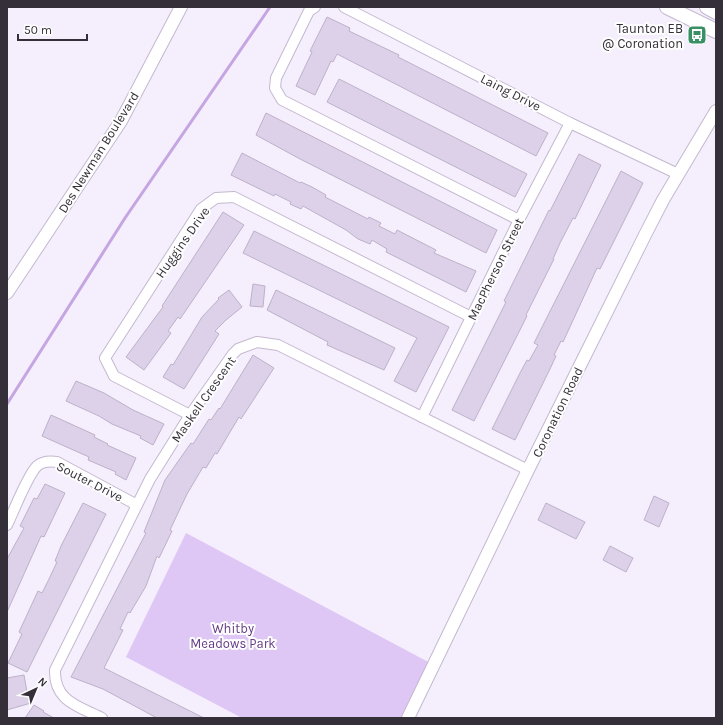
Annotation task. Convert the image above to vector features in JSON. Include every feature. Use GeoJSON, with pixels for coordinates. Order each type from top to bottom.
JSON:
{"type":"FeatureCollection","features":[{"type":"Feature","properties":{"kind":"main road"},"geometry":{"type":"LineString","coordinates":[[667,7],[716,31]]}},
{"type":"Feature","properties":{"kind":"main road"},"geometry":{"type":"LineString","coordinates":[[707,7],[716,12]]}},
{"type":"Feature","properties":{"kind":"street","name":"Des Newman Boulevard"},"geometry":{"type":"LineString","coordinates":[[7,293],[121,121],[181,7]]}},
{"type":"Feature","properties":{"kind":"street"},"geometry":{"type":"LineString","coordinates":[[315,7],[309,12],[276,78],[276,88],[282,100],[519,220]]}},
{"type":"Feature","properties":{"kind":"street","name":"Laing Drive"},"geometry":{"type":"LineString","coordinates":[[344,7],[570,123],[678,174]]}},
{"type":"Feature","properties":{"kind":"street","name":"Coronation Road"},"geometry":{"type":"LineString","coordinates":[[408,718],[644,235],[678,174],[716,111]]}},
{"type":"Feature","properties":{"kind":"street","name":"MacPherson Street"},"geometry":{"type":"LineString","coordinates":[[422,417],[519,220],[570,123]]}},
{"type":"Feature","properties":{"kind":"street","name":"Huggins Drive"},"geometry":{"type":"LineString","coordinates":[[190,415],[114,376],[105,358],[201,209],[216,198],[234,197],[471,317]]}},
{"type":"Feature","properties":{"kind":"street","name":"Maskell Crescent"},"geometry":{"type":"LineString","coordinates":[[102,718],[64,698],[58,690],[55,680],[55,670],[150,479],[190,415],[233,354],[251,344],[264,342],[284,348],[528,470]]}},
{"type":"Feature","properties":{"kind":"street","name":"Souter Drive"},"geometry":{"type":"LineString","coordinates":[[7,525],[33,471],[42,463],[48,461],[57,462],[137,505]]}},
{"type":"Feature","properties":{"kind":"green space","name":"Whitby Meadows Park"},"geometry":{"type":"Polygon","coordinates":[[[186,533],[434,665],[408,718],[242,718],[126,657],[186,533]]]}},
{"type":"Feature","properties":{"kind":"building"},"geometry":{"type":"Polygon","coordinates":[[[327,17],[350,28],[349,31],[399,55],[398,57],[548,133],[536,156],[337,54],[333,62],[331,61],[315,95],[296,86],[312,52],[310,51],[327,17]]]}},
{"type":"Feature","properties":{"kind":"building"},"geometry":{"type":"Polygon","coordinates":[[[339,79],[527,174],[515,197],[327,102],[339,79]]]}},
{"type":"Feature","properties":{"kind":"building"},"geometry":{"type":"Polygon","coordinates":[[[266,113],[497,230],[486,253],[300,159],[256,135],[266,113]]]}},
{"type":"Feature","properties":{"kind":"building"},"geometry":{"type":"Polygon","coordinates":[[[242,153],[300,183],[301,182],[312,187],[326,195],[325,197],[368,219],[369,217],[381,223],[379,226],[395,234],[397,230],[436,250],[434,253],[476,271],[466,292],[386,252],[387,249],[372,240],[370,244],[358,239],[346,230],[303,206],[301,209],[275,194],[274,196],[231,175],[242,153]]]}},
{"type":"Feature","properties":{"kind":"building"},"geometry":{"type":"Polygon","coordinates":[[[579,154],[601,165],[575,219],[573,218],[560,243],[554,259],[526,315],[527,316],[474,421],[452,410],[506,302],[504,301],[549,210],[550,211],[579,154]]]}},
{"type":"Feature","properties":{"kind":"building"},"geometry":{"type":"Polygon","coordinates":[[[621,171],[643,183],[600,269],[597,268],[563,342],[561,341],[554,355],[556,356],[515,440],[492,429],[527,360],[529,361],[538,345],[534,343],[621,171]]]}},
{"type":"Feature","properties":{"kind":"building"},"geometry":{"type":"Polygon","coordinates":[[[223,212],[244,225],[180,319],[178,317],[168,331],[171,333],[144,370],[126,357],[163,307],[162,306],[223,212]]]}},
{"type":"Feature","properties":{"kind":"building"},"geometry":{"type":"Polygon","coordinates":[[[254,231],[449,327],[416,392],[394,381],[417,338],[243,253],[254,231]]]}},
{"type":"Feature","properties":{"kind":"building"},"geometry":{"type":"Polygon","coordinates":[[[253,284],[265,286],[263,307],[250,306],[253,284]]]}},
{"type":"Feature","properties":{"kind":"building"},"geometry":{"type":"Polygon","coordinates":[[[229,290],[242,307],[215,331],[219,334],[184,389],[163,377],[171,364],[173,365],[202,317],[219,299],[218,298],[229,290]]]}},
{"type":"Feature","properties":{"kind":"building"},"geometry":{"type":"Polygon","coordinates":[[[276,290],[395,348],[384,370],[327,345],[328,342],[267,310],[276,290]]]}},
{"type":"Feature","properties":{"kind":"building"},"geometry":{"type":"Polygon","coordinates":[[[253,355],[274,368],[241,419],[239,417],[217,454],[215,453],[206,468],[203,467],[187,494],[159,558],[157,556],[146,586],[130,613],[128,612],[120,629],[123,630],[104,668],[204,718],[157,718],[103,689],[71,677],[146,533],[144,532],[165,480],[191,443],[193,444],[209,419],[211,420],[219,408],[220,409],[253,355]]]}},
{"type":"Feature","properties":{"kind":"building"},"geometry":{"type":"Polygon","coordinates":[[[76,381],[104,393],[133,410],[164,424],[153,445],[140,438],[141,436],[112,424],[99,416],[66,401],[76,381]]]}},
{"type":"Feature","properties":{"kind":"building"},"geometry":{"type":"Polygon","coordinates":[[[51,415],[95,435],[94,437],[108,444],[107,445],[136,458],[126,480],[115,474],[116,472],[88,460],[89,457],[42,436],[51,415]]]}},
{"type":"Feature","properties":{"kind":"building"},"geometry":{"type":"Polygon","coordinates":[[[45,484],[65,493],[44,537],[41,536],[7,612],[7,559],[24,528],[20,526],[34,498],[37,499],[45,484]]]}},
{"type":"Feature","properties":{"kind":"building"},"geometry":{"type":"Polygon","coordinates":[[[654,496],[669,503],[659,527],[644,520],[654,496]]]}},
{"type":"Feature","properties":{"kind":"building"},"geometry":{"type":"Polygon","coordinates":[[[83,503],[106,514],[27,672],[8,663],[22,634],[19,632],[38,591],[42,593],[57,562],[55,561],[61,546],[83,503]]]}},
{"type":"Feature","properties":{"kind":"building"},"geometry":{"type":"Polygon","coordinates":[[[546,503],[585,522],[576,539],[538,520],[546,503]]]}},
{"type":"Feature","properties":{"kind":"building"},"geometry":{"type":"Polygon","coordinates":[[[610,546],[633,558],[626,572],[603,560],[610,546]]]}},
{"type":"Feature","properties":{"kind":"building"},"geometry":{"type":"Polygon","coordinates":[[[24,675],[27,692],[31,703],[7,710],[7,678],[24,675]]]}},
{"type":"Feature","properties":{"kind":"building"},"geometry":{"type":"Polygon","coordinates":[[[34,705],[44,711],[43,712],[54,718],[25,718],[34,705]]]}},
{"type":"Feature","properties":{"kind":"waterway"},"geometry":{"type":"LineString","coordinates":[[7,404],[125,218],[270,7]]}},
{"type":"Feature","properties":{"kind":"place","name":"Taunton EB @ Coronation"},"geometry":{"type":"Point","coordinates":[697,35]}}]}
